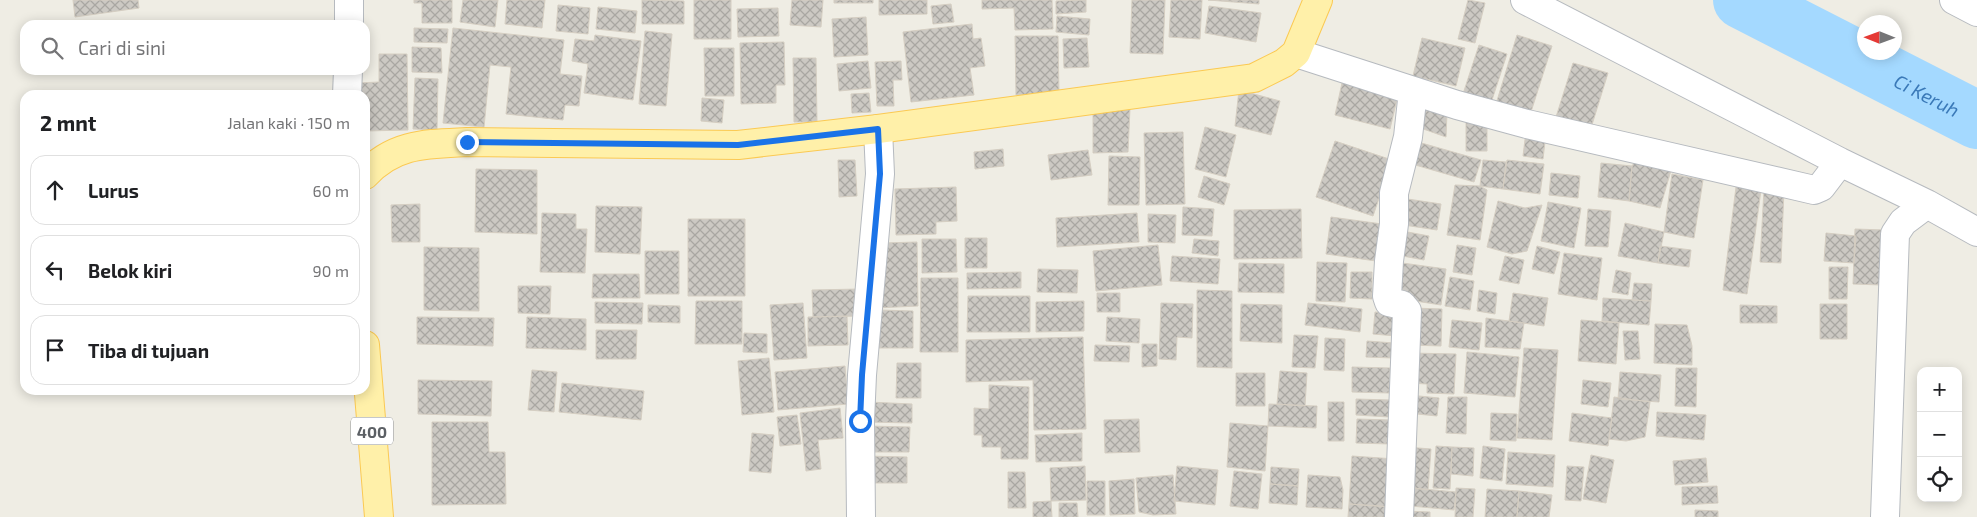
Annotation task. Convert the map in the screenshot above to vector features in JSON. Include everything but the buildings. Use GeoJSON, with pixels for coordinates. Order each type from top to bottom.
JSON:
{"type":"FeatureCollection","features":[{"type":"Feature","properties":{"kind":"main road"},"geometry":{"type":"LineString","coordinates":[[370,170],[378,162],[402,149],[432,144],[467,142],[738,145],[878,129],[1254,78],[1284,63],[1296,53],[1318,0]]}},
{"type":"Feature","properties":{"kind":"main road","name":"400"},"geometry":{"type":"LineString","coordinates":[[369,395],[379,517]]}},
{"type":"Feature","properties":{"kind":"street"},"geometry":{"type":"LineString","coordinates":[[348,20],[349,0]]}},
{"type":"Feature","properties":{"kind":"street"},"geometry":{"type":"LineString","coordinates":[[1525,0],[1840,162],[1928,204],[1977,232]]}},
{"type":"Feature","properties":{"kind":"street"},"geometry":{"type":"LineString","coordinates":[[1954,0],[1977,12]]}},
{"type":"Feature","properties":{"kind":"street"},"geometry":{"type":"LineString","coordinates":[[1296,53],[1413,91],[1528,124],[1814,190],[1821,187],[1840,162]]}},
{"type":"Feature","properties":{"kind":"street"},"geometry":{"type":"LineString","coordinates":[[347,90],[348,75]]}},
{"type":"Feature","properties":{"kind":"street"},"geometry":{"type":"LineString","coordinates":[[1398,517],[1407,311],[1402,305],[1389,302],[1387,296],[1394,224],[1394,193],[1408,137],[1413,91]]}},
{"type":"Feature","properties":{"kind":"street"},"geometry":{"type":"LineString","coordinates":[[861,517],[860,421],[862,375],[880,174],[878,129]]}},
{"type":"Feature","properties":{"kind":"street"},"geometry":{"type":"LineString","coordinates":[[1886,517],[1895,234],[1904,222],[1928,204]]}},
{"type":"Feature","properties":{"kind":"waterway","name":"Ci Keruh"},"geometry":{"type":"LineString","coordinates":[[1742,0],[1977,120]]}},
{"type":"Feature","properties":{"kind":"route"},"geometry":{"type":"LineString","coordinates":[[467,142],[738,145],[878,129],[880,174],[862,375],[860,421]]}}]}
